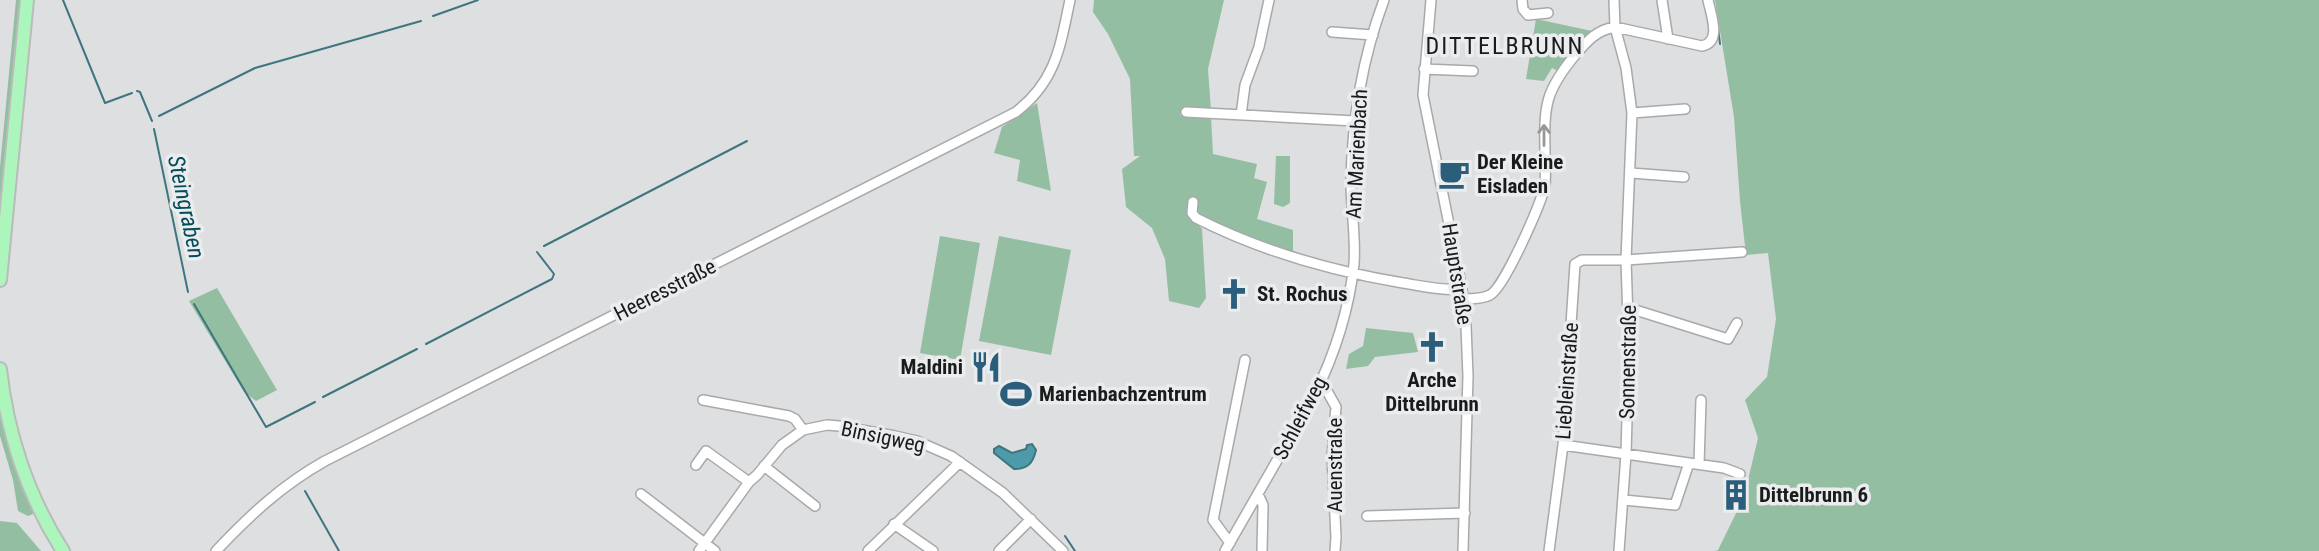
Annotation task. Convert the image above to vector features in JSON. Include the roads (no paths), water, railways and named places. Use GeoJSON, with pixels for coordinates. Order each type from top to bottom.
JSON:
{"type":"FeatureCollection","features":[{"type":"Feature","properties":{"kind":"main road"},"geometry":{"type":"LineString","coordinates":[[0,280],[27,0]]}},
{"type":"Feature","properties":{"kind":"main road"},"geometry":{"type":"LineString","coordinates":[[0,369],[15,444],[42,513],[63,551]]}},
{"type":"Feature","properties":{"kind":"street","name":"Heeresstraße"},"geometry":{"type":"LineString","coordinates":[[216,551],[262,504],[325,461],[1016,112],[1037,93],[1053,68],[1060,50],[1070,0]]}},
{"type":"Feature","properties":{"kind":"street"},"geometry":{"type":"LineString","coordinates":[[1241,115],[1245,85],[1259,47],[1269,0]]}},
{"type":"Feature","properties":{"kind":"street","name":"Am Marienbach"},"geometry":{"type":"LineString","coordinates":[[1352,275],[1354,260],[1351,185],[1358,94],[1384,0]]}},
{"type":"Feature","properties":{"kind":"street","name":"Hauptstraße"},"geometry":{"type":"LineString","coordinates":[[1431,0],[1422,89],[1462,294],[1468,376],[1463,551]]}},
{"type":"Feature","properties":{"kind":"street"},"geometry":{"type":"LineString","coordinates":[[1522,0],[1523,9],[1528,15],[1548,13]]}},
{"type":"Feature","properties":{"kind":"street","name":"Sonnenstraße"},"geometry":{"type":"LineString","coordinates":[[1615,0],[1615,27],[1626,68],[1632,113],[1626,260],[1629,308],[1626,454],[1619,551]]}},
{"type":"Feature","properties":{"kind":"street"},"geometry":{"type":"LineString","coordinates":[[1662,0],[1668,39]]}},
{"type":"Feature","properties":{"kind":"street"},"geometry":{"type":"LineString","coordinates":[[1193,202],[1192,213],[1196,218],[1260,246],[1352,275],[1485,297],[1495,291],[1509,269],[1537,209],[1545,182],[1545,108],[1553,85],[1563,69],[1591,38],[1604,29],[1615,27],[1702,47],[1709,45],[1714,39],[1714,33],[1708,0]]}},
{"type":"Feature","properties":{"kind":"street"},"geometry":{"type":"LineString","coordinates":[[1332,32],[1373,35]]}},
{"type":"Feature","properties":{"kind":"street"},"geometry":{"type":"LineString","coordinates":[[1424,69],[1473,71]]}},
{"type":"Feature","properties":{"kind":"street"},"geometry":{"type":"LineString","coordinates":[[1632,113],[1685,109]]}},
{"type":"Feature","properties":{"kind":"street"},"geometry":{"type":"LineString","coordinates":[[1186,112],[1355,121]]}},
{"type":"Feature","properties":{"kind":"street"},"geometry":{"type":"LineString","coordinates":[[1631,173],[1684,177]]}},
{"type":"Feature","properties":{"kind":"street"},"geometry":{"type":"LineString","coordinates":[[1626,260],[1742,252]]}},
{"type":"Feature","properties":{"kind":"street","name":"Liebleinstraße"},"geometry":{"type":"LineString","coordinates":[[1549,551],[1563,445],[1574,266],[1581,260],[1626,260]]}},
{"type":"Feature","properties":{"kind":"street","name":"Schleifweg"},"geometry":{"type":"LineString","coordinates":[[1227,547],[1320,385],[1338,336],[1352,275]]}},
{"type":"Feature","properties":{"kind":"street"},"geometry":{"type":"LineString","coordinates":[[1629,308],[1728,339],[1737,323]]}},
{"type":"Feature","properties":{"kind":"street"},"geometry":{"type":"LineString","coordinates":[[1227,547],[1213,520],[1245,360]]}},
{"type":"Feature","properties":{"kind":"street","name":"Auenstraße"},"geometry":{"type":"LineString","coordinates":[[1320,385],[1327,391],[1336,407],[1332,456],[1335,551]]}},
{"type":"Feature","properties":{"kind":"street"},"geometry":{"type":"LineString","coordinates":[[702,547],[749,482],[782,445],[803,430],[795,419],[789,416],[703,400]]}},
{"type":"Feature","properties":{"kind":"street"},"geometry":{"type":"LineString","coordinates":[[1624,500],[1675,505],[1694,463],[1701,400]]}},
{"type":"Feature","properties":{"kind":"street","name":"Binsigweg"},"geometry":{"type":"LineString","coordinates":[[803,430],[827,425],[880,432],[917,441],[944,452],[1003,493],[1063,551]]}},
{"type":"Feature","properties":{"kind":"street"},"geometry":{"type":"LineString","coordinates":[[1563,445],[1694,463],[1724,468],[1740,474]]}},
{"type":"Feature","properties":{"kind":"street"},"geometry":{"type":"LineString","coordinates":[[696,465],[706,450],[749,482]]}},
{"type":"Feature","properties":{"kind":"street"},"geometry":{"type":"LineString","coordinates":[[868,551],[960,462]]}},
{"type":"Feature","properties":{"kind":"street"},"geometry":{"type":"LineString","coordinates":[[764,466],[815,506]]}},
{"type":"Feature","properties":{"kind":"street"},"geometry":{"type":"LineString","coordinates":[[641,494],[702,547],[715,551]]}},
{"type":"Feature","properties":{"kind":"street"},"geometry":{"type":"LineString","coordinates":[[1258,494],[1263,505],[1262,551]]}},
{"type":"Feature","properties":{"kind":"street"},"geometry":{"type":"LineString","coordinates":[[1367,516],[1465,513]]}},
{"type":"Feature","properties":{"kind":"street"},"geometry":{"type":"LineString","coordinates":[[999,551],[1031,519]]}},
{"type":"Feature","properties":{"kind":"street"},"geometry":{"type":"LineString","coordinates":[[894,524],[933,551]]}},
{"type":"Feature","properties":{"kind":"water"},"geometry":{"type":"Polygon","coordinates":[[[1032,444],[1036,450],[1035,455],[1023,468],[1014,469],[994,453],[994,449],[999,446],[1012,453],[1032,444]]]}},
{"type":"Feature","properties":{"kind":"waterway","name":"Steingraben"},"geometry":{"type":"LineString","coordinates":[[63,0],[105,103],[132,93]]}},
{"type":"Feature","properties":{"kind":"waterway"},"geometry":{"type":"LineString","coordinates":[[433,16],[478,0]]}},
{"type":"Feature","properties":{"kind":"waterway"},"geometry":{"type":"LineString","coordinates":[[1713,0],[1714,8]]}},
{"type":"Feature","properties":{"kind":"waterway"},"geometry":{"type":"LineString","coordinates":[[159,116],[255,68],[421,21]]}},
{"type":"Feature","properties":{"kind":"waterway"},"geometry":{"type":"LineString","coordinates":[[1718,28],[1720,44]]}},
{"type":"Feature","properties":{"kind":"waterway","name":"Steingraben"},"geometry":{"type":"LineString","coordinates":[[137,91],[140,92],[152,121]]}},
{"type":"Feature","properties":{"kind":"waterway","name":"Steingraben"},"geometry":{"type":"LineString","coordinates":[[154,129],[188,292]]}},
{"type":"Feature","properties":{"kind":"waterway"},"geometry":{"type":"LineString","coordinates":[[544,246],[747,141]]}},
{"type":"Feature","properties":{"kind":"waterway"},"geometry":{"type":"LineString","coordinates":[[426,344],[552,279],[554,274],[537,252]]}},
{"type":"Feature","properties":{"kind":"waterway","name":"Steingraben"},"geometry":{"type":"LineString","coordinates":[[194,304],[266,427],[315,402]]}},
{"type":"Feature","properties":{"kind":"waterway"},"geometry":{"type":"LineString","coordinates":[[323,397],[417,349]]}},
{"type":"Feature","properties":{"kind":"waterway","name":"Steingraben"},"geometry":{"type":"LineString","coordinates":[[305,491],[339,551]]}},
{"type":"Feature","properties":{"kind":"waterway"},"geometry":{"type":"LineString","coordinates":[[1065,536],[1075,551]]}},
{"type":"Feature","properties":{"kind":"place","name":"Der Kleine Eisladen"},"geometry":{"type":"Point","coordinates":[1454,174]}},
{"type":"Feature","properties":{"kind":"place","name":"St. Rochus"},"geometry":{"type":"Point","coordinates":[1234,294]}},
{"type":"Feature","properties":{"kind":"place","name":"Arche Dittelbrunn"},"geometry":{"type":"Point","coordinates":[1432,347]}},
{"type":"Feature","properties":{"kind":"place","name":"Maldini"},"geometry":{"type":"Point","coordinates":[986,367]}},
{"type":"Feature","properties":{"kind":"place","name":"Marienbachzentrum"},"geometry":{"type":"Point","coordinates":[1016,394]}},
{"type":"Feature","properties":{"kind":"place","name":"Dittelbrunn 6"},"geometry":{"type":"Point","coordinates":[1736,495]}},
{"type":"Feature","properties":{"kind":"district","name":"DITTELBRUNN"},"geometry":{"type":"Point","coordinates":[1505,46]}}]}
